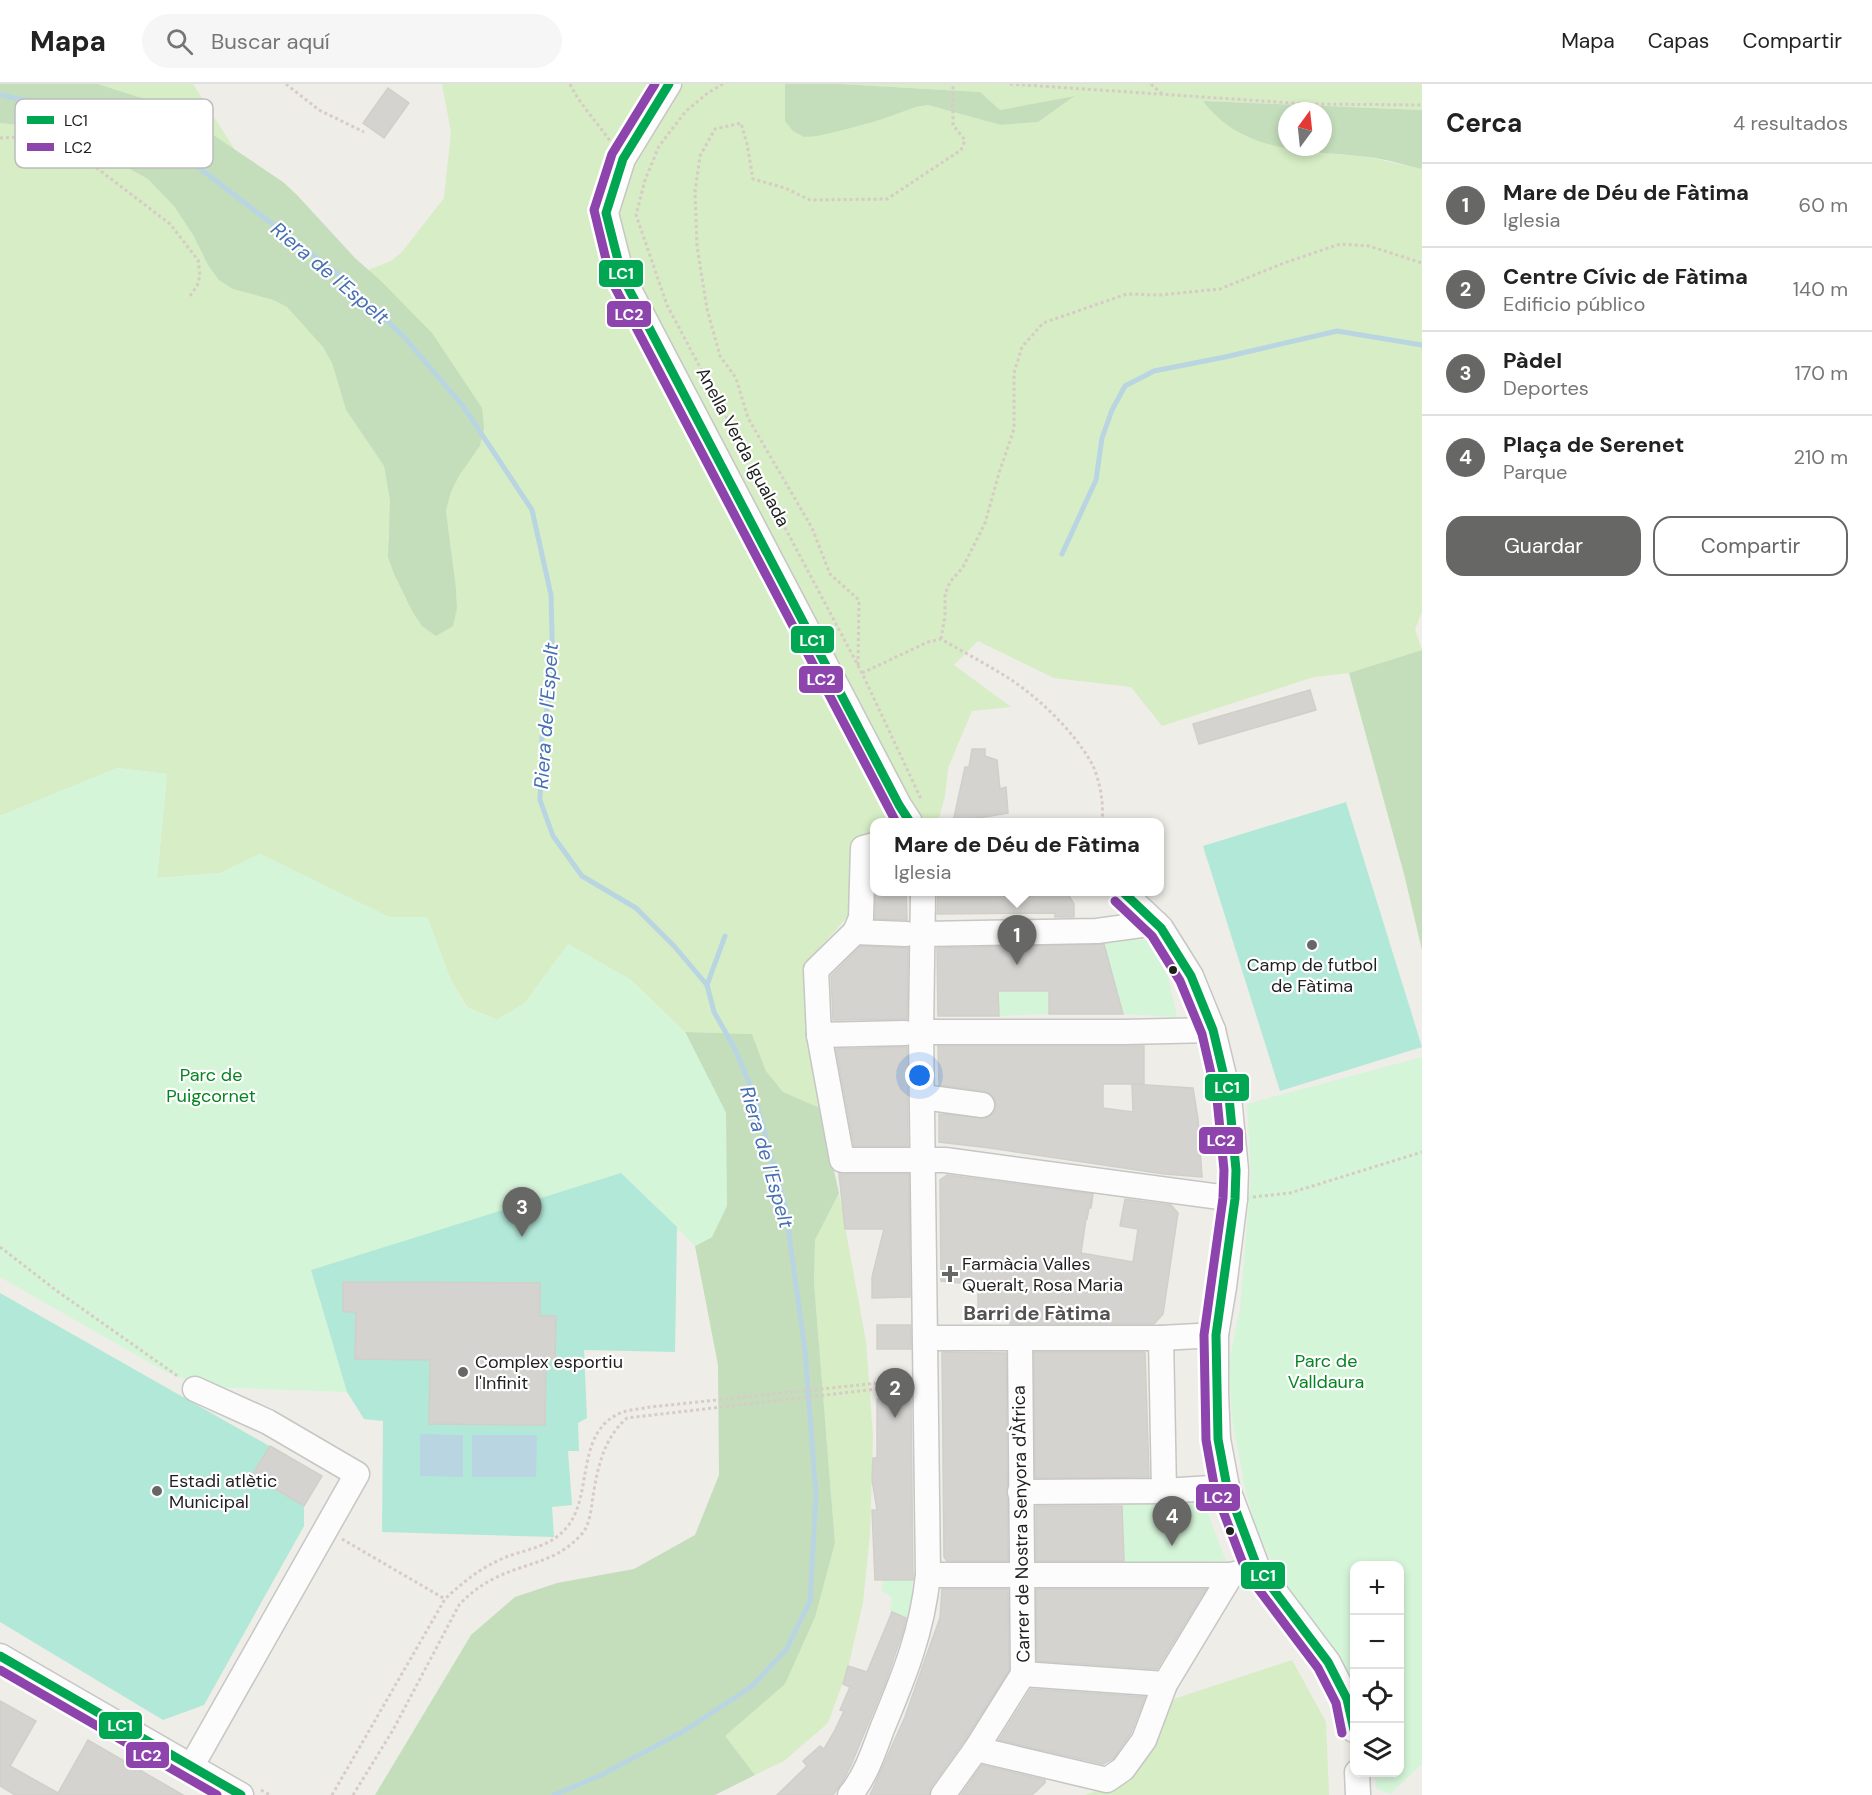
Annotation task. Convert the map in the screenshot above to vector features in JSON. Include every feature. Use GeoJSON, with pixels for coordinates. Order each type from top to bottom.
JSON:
{"type":"FeatureCollection","features":[{"type":"Feature","properties":{"kind":"street"},"geometry":{"type":"LineString","coordinates":[[669,84],[623,159],[606,213],[622,276],[910,809]]}},
{"type":"Feature","properties":{"kind":"street"},"geometry":{"type":"LineString","coordinates":[[870,846],[863,848],[861,918],[855,932],[816,970],[819,1035],[842,1160],[945,1160],[1235,1199]]}},
{"type":"Feature","properties":{"kind":"street"},"geometry":{"type":"LineString","coordinates":[[850,1795],[872,1756],[917,1639],[928,1575],[917,1382],[926,1338],[923,1097],[913,1032],[914,934],[922,896]]}},
{"type":"Feature","properties":{"kind":"street"},"geometry":{"type":"LineString","coordinates":[[1128,896],[1156,923],[1191,976],[1213,1030],[1229,1097],[1236,1170],[1235,1199],[1216,1335],[1218,1438],[1227,1486],[1258,1569],[1328,1662],[1347,1699],[1352,1723]]}},
{"type":"Feature","properties":{"kind":"street"},"geometry":{"type":"LineString","coordinates":[[855,932],[914,934],[1097,931],[1156,923]]}},
{"type":"Feature","properties":{"kind":"street"},"geometry":{"type":"LineString","coordinates":[[819,1035],[913,1032],[1102,1033],[1213,1030]]}},
{"type":"Feature","properties":{"kind":"street"},"geometry":{"type":"LineString","coordinates":[[923,1097],[982,1104]]}},
{"type":"Feature","properties":{"kind":"street"},"geometry":{"type":"LineString","coordinates":[[926,1338],[1161,1338],[1216,1335]]}},
{"type":"Feature","properties":{"kind":"street","name":"Carrer de Nostra Senyora d'Àfrica"},"geometry":{"type":"LineString","coordinates":[[943,1795],[976,1749],[1023,1674],[1020,1575],[1020,1338]]}},
{"type":"Feature","properties":{"kind":"street"},"geometry":{"type":"LineString","coordinates":[[1161,1338],[1164,1491]]}},
{"type":"Feature","properties":{"kind":"street"},"geometry":{"type":"LineString","coordinates":[[191,1767],[357,1474],[268,1422],[195,1389]]}},
{"type":"Feature","properties":{"kind":"street"},"geometry":{"type":"LineString","coordinates":[[1020,1492],[1164,1491],[1227,1486]]}},
{"type":"Feature","properties":{"kind":"street"},"geometry":{"type":"LineString","coordinates":[[928,1575],[1231,1575],[1258,1569]]}},
{"type":"Feature","properties":{"kind":"street"},"geometry":{"type":"LineString","coordinates":[[976,1749],[1071,1773],[1107,1779],[1123,1769],[1144,1740],[1165,1684],[1231,1575]]}},
{"type":"Feature","properties":{"kind":"street"},"geometry":{"type":"LineString","coordinates":[[0,1656],[241,1795]]}},
{"type":"Feature","properties":{"kind":"street"},"geometry":{"type":"LineString","coordinates":[[1023,1674],[1165,1684]]}},
{"type":"Feature","properties":{"kind":"street"},"geometry":{"type":"LineString","coordinates":[[1357,1777],[1358,1795]]}},
{"type":"Feature","properties":{"kind":"path"},"geometry":{"type":"LineString","coordinates":[[286,84],[319,110],[364,132]]}},
{"type":"Feature","properties":{"kind":"path"},"geometry":{"type":"LineString","coordinates":[[570,84],[576,97],[598,123],[623,159]]}},
{"type":"Feature","properties":{"kind":"path","name":"Anella Verda Igualada"},"geometry":{"type":"LineString","coordinates":[[723,84],[686,111],[659,146],[645,180],[636,216],[667,305],[862,673],[910,809]]}},
{"type":"Feature","properties":{"kind":"path"},"geometry":{"type":"LineString","coordinates":[[858,665],[859,600],[830,574],[812,528],[748,418],[736,378],[720,356],[707,309],[697,246],[695,192],[700,156],[715,129],[741,123],[753,179],[785,188],[810,200],[887,199],[961,150],[965,140],[953,125],[953,84]]}},
{"type":"Feature","properties":{"kind":"path"},"geometry":{"type":"LineString","coordinates":[[1010,84],[1307,104],[1422,105]]}},
{"type":"Feature","properties":{"kind":"path"},"geometry":{"type":"LineString","coordinates":[[1151,84],[1164,95]]}},
{"type":"Feature","properties":{"kind":"path"},"geometry":{"type":"LineString","coordinates":[[0,138],[15,136]]}},
{"type":"Feature","properties":{"kind":"path"},"geometry":{"type":"LineString","coordinates":[[96,168],[170,224],[198,260],[200,276],[190,296]]}},
{"type":"Feature","properties":{"kind":"path"},"geometry":{"type":"LineString","coordinates":[[942,639],[945,594],[950,582],[963,567],[985,523],[1014,429],[1014,373],[1022,347],[1043,323],[1126,294],[1159,295],[1220,289],[1284,263],[1340,244],[1370,246],[1422,263]]}},
{"type":"Feature","properties":{"kind":"path"},"geometry":{"type":"LineString","coordinates":[[862,673],[928,642],[942,639],[1014,682],[1044,706],[1082,747],[1093,766],[1100,788],[1102,818]]}},
{"type":"Feature","properties":{"kind":"path"},"geometry":{"type":"LineString","coordinates":[[1235,1199],[1290,1193],[1422,1152]]}},
{"type":"Feature","properties":{"kind":"path"},"geometry":{"type":"LineString","coordinates":[[0,1247],[57,1291],[195,1389]]}},
{"type":"Feature","properties":{"kind":"path"},"geometry":{"type":"LineString","coordinates":[[332,1795],[446,1599],[463,1581],[483,1568],[549,1542],[565,1530],[574,1518],[585,1468],[598,1431],[610,1419],[623,1412],[651,1407],[878,1383],[917,1382]]}},
{"type":"Feature","properties":{"kind":"path"},"geometry":{"type":"LineString","coordinates":[[353,1795],[393,1730],[459,1605],[471,1592],[494,1578],[563,1552],[583,1533],[591,1516],[598,1468],[610,1437],[627,1418],[877,1389],[917,1382]]}},
{"type":"Feature","properties":{"kind":"path"},"geometry":{"type":"LineString","coordinates":[[342,1539],[446,1599]]}},
{"type":"Feature","properties":{"kind":"green space"},"geometry":{"type":"Polygon","coordinates":[[[0,84],[98,84],[145,99],[15,99],[15,125],[0,123],[0,84]]]}},
{"type":"Feature","properties":{"kind":"green space"},"geometry":{"type":"Polygon","coordinates":[[[98,84],[193,84],[203,99],[142,99],[98,84]]]}},
{"type":"Feature","properties":{"kind":"green space"},"geometry":{"type":"Polygon","coordinates":[[[442,84],[785,84],[786,94],[830,132],[928,105],[1001,125],[1038,122],[1074,97],[1000,110],[980,92],[841,84],[1422,84],[1422,110],[1332,106],[1332,102],[1278,102],[1278,104],[1204,101],[1225,123],[1247,137],[1278,146],[1278,156],[1332,156],[1332,154],[1367,157],[1422,169],[1422,612],[1415,629],[1422,650],[1349,673],[1314,677],[1162,726],[1131,687],[1054,678],[978,641],[954,665],[1011,707],[972,711],[948,768],[945,796],[939,818],[870,818],[870,837],[854,839],[849,915],[807,962],[820,1108],[783,1092],[766,1071],[752,1034],[685,1032],[631,980],[568,944],[525,1003],[497,1020],[467,1007],[450,978],[427,917],[389,917],[260,854],[220,873],[157,878],[167,774],[117,768],[0,816],[0,123],[15,125],[15,168],[128,168],[148,179],[174,205],[208,265],[233,289],[273,300],[287,307],[323,347],[332,363],[346,410],[384,466],[391,519],[388,539],[394,574],[412,611],[457,608],[446,511],[451,492],[459,476],[480,446],[419,320],[368,270],[391,261],[402,252],[444,198],[451,132],[442,84]]]}},
{"type":"Feature","properties":{"kind":"green space"},"geometry":{"type":"Polygon","coordinates":[[[785,84],[841,84],[980,92],[1000,110],[1075,96],[1038,122],[1001,125],[928,105],[843,130],[804,137],[793,131],[785,121],[785,84]]]}},
{"type":"Feature","properties":{"kind":"green space"},"geometry":{"type":"Polygon","coordinates":[[[1203,101],[1278,104],[1278,147],[1238,132],[1219,119],[1203,101]]]}},
{"type":"Feature","properties":{"kind":"green space"},"geometry":{"type":"Polygon","coordinates":[[[1332,106],[1422,110],[1422,169],[1375,158],[1332,153],[1332,106]]]}},
{"type":"Feature","properties":{"kind":"green space"},"geometry":{"type":"Polygon","coordinates":[[[213,115],[235,150],[213,136],[213,115]]]}},
{"type":"Feature","properties":{"kind":"green space"},"geometry":{"type":"Polygon","coordinates":[[[213,135],[283,182],[355,258],[432,333],[482,408],[484,428],[480,446],[459,476],[451,492],[446,511],[456,588],[457,608],[453,626],[436,636],[422,626],[394,574],[388,557],[390,501],[384,466],[346,410],[332,363],[323,347],[287,307],[273,300],[233,289],[219,280],[174,206],[148,179],[128,168],[213,168],[213,135]]]}},
{"type":"Feature","properties":{"kind":"green space"},"geometry":{"type":"Polygon","coordinates":[[[1422,650],[1422,950],[1404,874],[1349,673],[1422,650]]]}},
{"type":"Feature","properties":{"kind":"green space","name":"Parc de Puigcornet"},"geometry":{"type":"Polygon","coordinates":[[[117,768],[167,774],[157,878],[220,873],[260,854],[389,917],[427,917],[450,978],[466,1007],[496,1020],[525,1003],[568,944],[631,980],[685,1032],[726,1113],[727,1206],[712,1237],[695,1246],[621,1173],[311,1271],[347,1392],[206,1387],[166,1372],[0,1277],[0,816],[117,768]]]}},
{"type":"Feature","properties":{"kind":"green space","name":"Camp de futbol de Fàtima"},"geometry":{"type":"Polygon","coordinates":[[[1346,802],[1422,1047],[1280,1091],[1203,846],[1346,802]]]}},
{"type":"Feature","properties":{"kind":"green space"},"geometry":{"type":"Polygon","coordinates":[[[1103,940],[1148,940],[1168,977],[1177,1017],[1123,1014],[1103,940]]]}},
{"type":"Feature","properties":{"kind":"green space"},"geometry":{"type":"Polygon","coordinates":[[[1049,990],[1049,1014],[999,1016],[998,991],[1049,990]]]}},
{"type":"Feature","properties":{"kind":"green space"},"geometry":{"type":"Polygon","coordinates":[[[685,1032],[752,1034],[766,1071],[783,1092],[820,1108],[839,1193],[815,1240],[814,1283],[835,1543],[815,1617],[785,1684],[725,1736],[755,1775],[715,1795],[375,1795],[471,1635],[515,1597],[557,1583],[634,1569],[695,1535],[719,1475],[718,1365],[695,1246],[712,1237],[726,1113],[685,1032]]]}},
{"type":"Feature","properties":{"kind":"green space","name":"Parc de Valldaura"},"geometry":{"type":"Polygon","coordinates":[[[1422,1057],[1422,1764],[1390,1794],[1377,1789],[1375,1777],[1404,1777],[1404,1561],[1350,1561],[1350,1684],[1328,1639],[1309,1617],[1277,1571],[1258,1535],[1245,1488],[1232,1419],[1229,1362],[1240,1309],[1251,1174],[1247,1104],[1422,1057]]]}},
{"type":"Feature","properties":{"kind":"green space","name":"Complex esportiu l'Infinit"},"geometry":{"type":"Polygon","coordinates":[[[621,1173],[677,1227],[675,1352],[584,1350],[587,1418],[578,1423],[579,1451],[568,1451],[572,1505],[552,1507],[554,1537],[382,1532],[383,1421],[364,1419],[347,1392],[311,1270],[621,1173]]]}},
{"type":"Feature","properties":{"kind":"green space"},"geometry":{"type":"Polygon","coordinates":[[[839,1193],[866,1342],[873,1437],[870,1534],[863,1602],[848,1668],[828,1723],[784,1761],[755,1775],[724,1736],[785,1684],[835,1543],[814,1283],[815,1240],[839,1193]]]}},
{"type":"Feature","properties":{"kind":"green space","name":"Estadi atlètic Municipal"},"geometry":{"type":"Polygon","coordinates":[[[0,1293],[322,1476],[304,1506],[304,1526],[204,1705],[163,1720],[0,1622],[0,1293]]]}},
{"type":"Feature","properties":{"kind":"green space"},"geometry":{"type":"Polygon","coordinates":[[[1122,1498],[1202,1498],[1226,1561],[1124,1563],[1122,1498]]]}},
{"type":"Feature","properties":{"kind":"green space"},"geometry":{"type":"Polygon","coordinates":[[[884,1580],[913,1580],[910,1620],[890,1612],[892,1598],[881,1590],[884,1580]]]}},
{"type":"Feature","properties":{"kind":"green space"},"geometry":{"type":"Polygon","coordinates":[[[1292,1660],[1326,1722],[1329,1795],[1085,1795],[1101,1789],[1165,1702],[1292,1660]]]}},
{"type":"Feature","properties":{"kind":"water"},"geometry":{"type":"Polygon","coordinates":[[[420,1434],[463,1435],[463,1477],[420,1476],[420,1434]]]}},
{"type":"Feature","properties":{"kind":"water"},"geometry":{"type":"Polygon","coordinates":[[[472,1435],[537,1435],[536,1477],[472,1477],[472,1435]]]}},
{"type":"Feature","properties":{"kind":"building"},"geometry":{"type":"Polygon","coordinates":[[[388,88],[409,103],[384,138],[363,123],[388,88]]]}},
{"type":"Feature","properties":{"kind":"building"},"geometry":{"type":"Polygon","coordinates":[[[1310,690],[1316,710],[1199,744],[1193,724],[1310,690]]]}},
{"type":"Feature","properties":{"kind":"building"},"geometry":{"type":"Polygon","coordinates":[[[972,749],[985,749],[985,756],[997,760],[1000,789],[1006,787],[1008,813],[977,818],[954,818],[965,767],[969,767],[972,749]]]}},
{"type":"Feature","properties":{"kind":"building"},"geometry":{"type":"Polygon","coordinates":[[[876,896],[906,896],[907,920],[875,919],[876,896]]]}},
{"type":"Feature","properties":{"kind":"building"},"geometry":{"type":"Polygon","coordinates":[[[938,896],[1069,896],[1074,904],[1074,917],[1055,917],[1055,913],[937,914],[938,896]]]}},
{"type":"Feature","properties":{"kind":"building"},"geometry":{"type":"Polygon","coordinates":[[[1104,944],[1123,1014],[1049,1014],[1049,991],[998,991],[999,1016],[938,1016],[937,948],[1104,944]]]}},
{"type":"Feature","properties":{"kind":"building"},"geometry":{"type":"Polygon","coordinates":[[[861,946],[908,948],[907,1019],[833,1020],[831,976],[861,946]]]}},
{"type":"Feature","properties":{"kind":"building"},"geometry":{"type":"Polygon","coordinates":[[[938,1046],[1144,1046],[1144,1084],[1132,1084],[1193,1088],[1198,1119],[1202,1177],[1164,1174],[939,1142],[939,1114],[987,1118],[994,1113],[996,1106],[991,1094],[984,1091],[939,1085],[938,1046]],[[1103,1084],[1103,1108],[1133,1112],[1132,1084],[1103,1084]]]}},
{"type":"Feature","properties":{"kind":"building"},"geometry":{"type":"Polygon","coordinates":[[[907,1047],[908,1146],[854,1146],[836,1049],[907,1047]]]}},
{"type":"Feature","properties":{"kind":"building"},"geometry":{"type":"Polygon","coordinates":[[[839,1174],[909,1174],[910,1297],[872,1298],[872,1277],[884,1229],[845,1229],[839,1174]]]}},
{"type":"Feature","properties":{"kind":"building"},"geometry":{"type":"Polygon","coordinates":[[[947,1175],[1093,1194],[1091,1208],[1089,1208],[1086,1219],[1081,1253],[1133,1262],[1138,1229],[1120,1226],[1125,1199],[1171,1205],[1178,1213],[1163,1314],[1154,1324],[1010,1324],[1009,1310],[978,1310],[978,1285],[941,1281],[940,1180],[947,1175]]]}},
{"type":"Feature","properties":{"kind":"building"},"geometry":{"type":"Polygon","coordinates":[[[343,1282],[540,1283],[540,1316],[556,1316],[555,1359],[546,1359],[545,1425],[429,1424],[430,1360],[355,1359],[356,1312],[343,1312],[343,1282]]]}},
{"type":"Feature","properties":{"kind":"building"},"geometry":{"type":"Polygon","coordinates":[[[877,1325],[911,1325],[911,1349],[877,1349],[877,1325]]]}},
{"type":"Feature","properties":{"kind":"building"},"geometry":{"type":"Polygon","coordinates":[[[942,1352],[1006,1353],[1008,1561],[947,1561],[944,1557],[942,1352]]]}},
{"type":"Feature","properties":{"kind":"building"},"geometry":{"type":"Polygon","coordinates":[[[1034,1352],[1145,1352],[1149,1477],[1035,1478],[1034,1352]]]}},
{"type":"Feature","properties":{"kind":"building"},"geometry":{"type":"Polygon","coordinates":[[[877,1399],[911,1399],[913,1580],[875,1580],[872,1510],[877,1510],[872,1480],[873,1458],[877,1458],[877,1399]]]}},
{"type":"Feature","properties":{"kind":"building"},"geometry":{"type":"Polygon","coordinates":[[[270,1446],[322,1476],[304,1506],[252,1475],[270,1446]]]}},
{"type":"Feature","properties":{"kind":"building"},"geometry":{"type":"Polygon","coordinates":[[[1036,1506],[1122,1506],[1124,1561],[1036,1561],[1036,1506]]]}},
{"type":"Feature","properties":{"kind":"building"},"geometry":{"type":"Polygon","coordinates":[[[942,1589],[1008,1589],[1009,1670],[964,1741],[931,1787],[929,1795],[870,1795],[905,1717],[940,1618],[942,1589]]]}},
{"type":"Feature","properties":{"kind":"building"},"geometry":{"type":"Polygon","coordinates":[[[1036,1589],[1206,1589],[1157,1669],[1037,1661],[1036,1589]]]}},
{"type":"Feature","properties":{"kind":"building"},"geometry":{"type":"Polygon","coordinates":[[[892,1612],[906,1618],[903,1631],[886,1681],[843,1781],[833,1795],[777,1795],[807,1766],[803,1761],[820,1746],[824,1749],[844,1711],[840,1710],[850,1687],[843,1684],[848,1666],[867,1672],[892,1612]]]}},
{"type":"Feature","properties":{"kind":"building"},"geometry":{"type":"Polygon","coordinates":[[[1031,1689],[1145,1697],[1131,1733],[1113,1759],[1103,1764],[999,1740],[1031,1689]]]}},
{"type":"Feature","properties":{"kind":"building"},"geometry":{"type":"Polygon","coordinates":[[[0,1701],[36,1721],[10,1766],[58,1793],[88,1740],[183,1795],[15,1795],[0,1786],[0,1701]]]}},
{"type":"Feature","properties":{"kind":"building"},"geometry":{"type":"Polygon","coordinates":[[[982,1765],[1045,1780],[1045,1783],[1032,1795],[961,1795],[982,1765]]]}},
{"type":"Feature","properties":{"kind":"waterway","name":"Riera de l'Espelt"},"geometry":{"type":"LineString","coordinates":[[0,95],[19,99]]}},
{"type":"Feature","properties":{"kind":"waterway","name":"Riera de l'Espelt"},"geometry":{"type":"LineString","coordinates":[[199,168],[339,275],[404,337],[463,406],[532,510],[551,595],[553,675],[542,737],[540,800],[553,836],[582,876],[636,908],[674,946],[707,985],[714,1012],[734,1047],[754,1095],[785,1206],[805,1351],[816,1495],[810,1601],[786,1650],[751,1687],[684,1731],[599,1776],[554,1795]]}},
{"type":"Feature","properties":{"kind":"waterway"},"geometry":{"type":"LineString","coordinates":[[1062,554],[1096,480],[1102,438],[1112,410],[1125,386],[1154,371],[1337,331],[1422,345]]}},
{"type":"Feature","properties":{"kind":"waterway"},"geometry":{"type":"LineString","coordinates":[[707,985],[725,936]]}},
{"type":"Feature","properties":{"kind":"transit line","name":"LC2"},"geometry":{"type":"LineString","coordinates":[[655,84],[612,154],[594,210],[611,280],[894,818]]}},
{"type":"Feature","properties":{"kind":"transit line","name":"LC1"},"geometry":{"type":"LineString","coordinates":[[669,84],[623,159],[606,213],[622,276],[907,818]]}},
{"type":"Feature","properties":{"kind":"transit line","name":"LC1"},"geometry":{"type":"LineString","coordinates":[[1127,896],[1161,928],[1191,976],[1213,1030],[1229,1097],[1236,1170],[1235,1199],[1216,1335],[1218,1439],[1227,1487],[1258,1569],[1328,1662],[1347,1699],[1352,1723]]}},
{"type":"Feature","properties":{"kind":"transit line","name":"LC2"},"geometry":{"type":"LineString","coordinates":[[1115,901],[1152,936],[1180,981],[1202,1034],[1217,1099],[1224,1170],[1223,1198],[1204,1335],[1206,1440],[1215,1490],[1247,1574],[1318,1668],[1336,1703],[1342,1733]]}},
{"type":"Feature","properties":{"kind":"transit line","name":"LC1"},"geometry":{"type":"LineString","coordinates":[[0,1656],[241,1795]]}},
{"type":"Feature","properties":{"kind":"transit line","name":"LC2"},"geometry":{"type":"LineString","coordinates":[[0,1670],[217,1795]]}},
{"type":"Feature","properties":{"kind":"place","name":"Camp de futbol de Fàtima"},"geometry":{"type":"Point","coordinates":[1312,945]}},
{"type":"Feature","properties":{"kind":"place","name":"Mare de Déu de Fàtima"},"geometry":{"type":"Point","coordinates":[1017,965]}},
{"type":"Feature","properties":{"kind":"place","name":"Pàdel"},"geometry":{"type":"Point","coordinates":[522,1237]}},
{"type":"Feature","properties":{"kind":"place","name":"Farmàcia Valles Queralt, Rosa Maria"},"geometry":{"type":"Point","coordinates":[950,1274]}},
{"type":"Feature","properties":{"kind":"place","name":"Complex esportiu l'Infinit"},"geometry":{"type":"Point","coordinates":[463,1372]}},
{"type":"Feature","properties":{"kind":"place","name":"Centre Cívic de Fàtima"},"geometry":{"type":"Point","coordinates":[895,1418]}},
{"type":"Feature","properties":{"kind":"place","name":"Estadi atlètic Municipal"},"geometry":{"type":"Point","coordinates":[157,1491]}},
{"type":"Feature","properties":{"kind":"place","name":"Plaça de Serenet"},"geometry":{"type":"Point","coordinates":[1172,1546]}},
{"type":"Feature","properties":{"kind":"district","name":"Barri de Fàtima"},"geometry":{"type":"Point","coordinates":[1037,1313]}}]}
